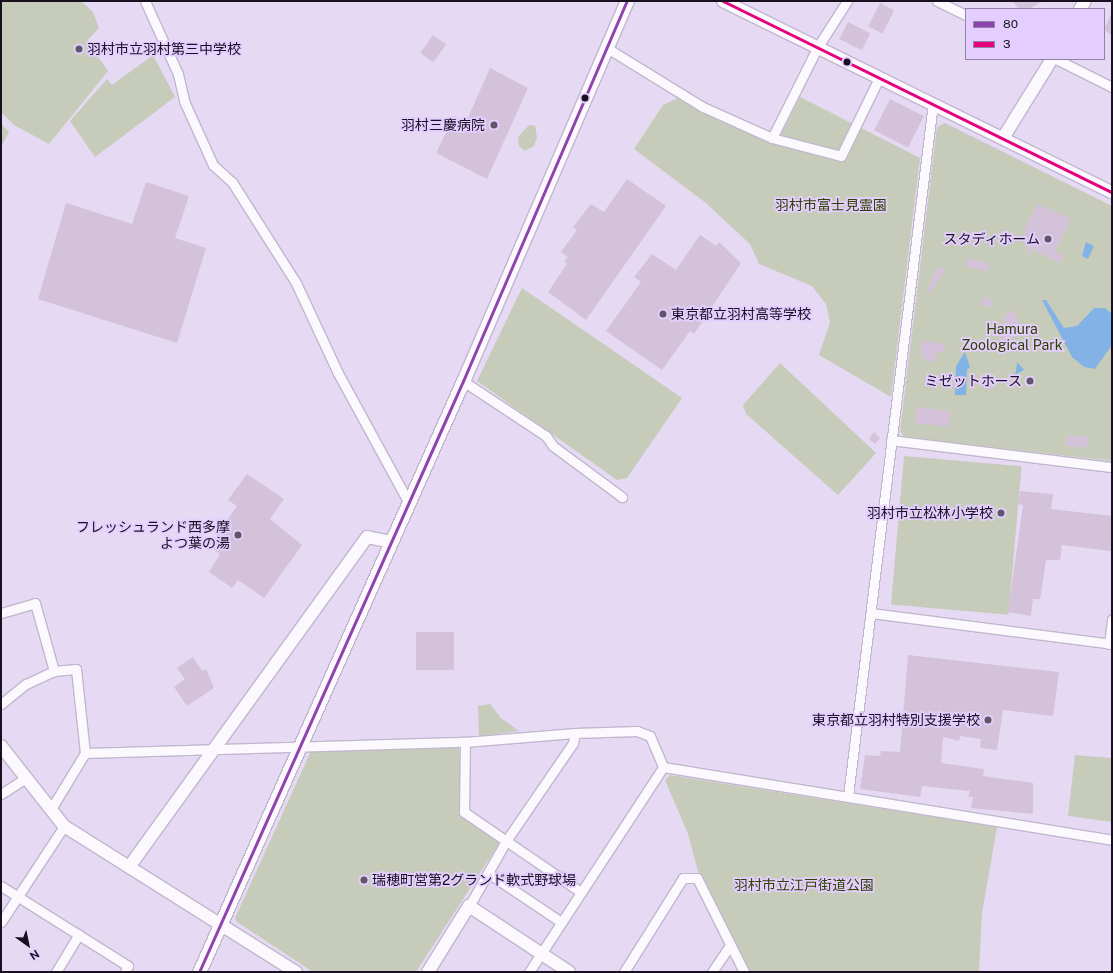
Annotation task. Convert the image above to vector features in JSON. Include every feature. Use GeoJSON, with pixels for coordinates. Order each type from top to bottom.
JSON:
{"type":"FeatureCollection","features":[{"type":"Feature","properties":{"kind":"main road"},"geometry":{"type":"LineString","coordinates":[[199,972],[390,542],[464,381],[627,1]]}},
{"type":"Feature","properties":{"kind":"street"},"geometry":{"type":"LineString","coordinates":[[144,1],[178,74],[184,101],[213,165],[232,182],[296,283],[338,373],[409,503]]}},
{"type":"Feature","properties":{"kind":"street"},"geometry":{"type":"LineString","coordinates":[[723,1],[1112,192]]}},
{"type":"Feature","properties":{"kind":"street"},"geometry":{"type":"LineString","coordinates":[[937,1],[965,15]]}},
{"type":"Feature","properties":{"kind":"street"},"geometry":{"type":"LineString","coordinates":[[772,138],[817,48],[845,2]]}},
{"type":"Feature","properties":{"kind":"street"},"geometry":{"type":"LineString","coordinates":[[607,48],[703,107],[772,138],[841,156],[880,78]]}},
{"type":"Feature","properties":{"kind":"street"},"geometry":{"type":"LineString","coordinates":[[1003,138],[1051,60]]}},
{"type":"Feature","properties":{"kind":"street"},"geometry":{"type":"LineString","coordinates":[[1058,60],[1112,87]]}},
{"type":"Feature","properties":{"kind":"street"},"geometry":{"type":"LineString","coordinates":[[848,796],[933,103]]}},
{"type":"Feature","properties":{"kind":"street"},"geometry":{"type":"LineString","coordinates":[[464,381],[546,436],[553,446],[622,497]]}},
{"type":"Feature","properties":{"kind":"street"},"geometry":{"type":"LineString","coordinates":[[891,440],[1112,467]]}},
{"type":"Feature","properties":{"kind":"street"},"geometry":{"type":"LineString","coordinates":[[129,867],[212,749],[367,537],[390,542]]}},
{"type":"Feature","properties":{"kind":"street"},"geometry":{"type":"LineString","coordinates":[[1,613],[35,603],[54,671]]}},
{"type":"Feature","properties":{"kind":"street"},"geometry":{"type":"LineString","coordinates":[[871,613],[1110,644],[1112,619]]}},
{"type":"Feature","properties":{"kind":"street"},"geometry":{"type":"LineString","coordinates":[[1,704],[26,684],[54,671],[76,669],[85,753],[50,809]]}},
{"type":"Feature","properties":{"kind":"street"},"geometry":{"type":"LineString","coordinates":[[85,753],[465,742],[575,733],[637,731],[650,736],[663,767]]}},
{"type":"Feature","properties":{"kind":"street"},"geometry":{"type":"LineString","coordinates":[[428,972],[469,906],[506,841],[573,743],[575,733]]}},
{"type":"Feature","properties":{"kind":"street"},"geometry":{"type":"LineString","coordinates":[[465,742],[464,812],[581,892]]}},
{"type":"Feature","properties":{"kind":"street"},"geometry":{"type":"LineString","coordinates":[[1,746],[64,826],[296,972]]}},
{"type":"Feature","properties":{"kind":"street"},"geometry":{"type":"LineString","coordinates":[[663,767],[1112,840]]}},
{"type":"Feature","properties":{"kind":"street"},"geometry":{"type":"LineString","coordinates":[[529,972],[663,767]]}},
{"type":"Feature","properties":{"kind":"street"},"geometry":{"type":"LineString","coordinates":[[1,794],[26,778]]}},
{"type":"Feature","properties":{"kind":"street"},"geometry":{"type":"LineString","coordinates":[[1,922],[64,826]]}},
{"type":"Feature","properties":{"kind":"street"},"geometry":{"type":"LineString","coordinates":[[488,873],[561,922]]}},
{"type":"Feature","properties":{"kind":"street"},"geometry":{"type":"LineString","coordinates":[[624,972],[683,878],[697,878],[729,947],[744,972]]}},
{"type":"Feature","properties":{"kind":"street"},"geometry":{"type":"LineString","coordinates":[[1,886],[128,966],[125,972]]}},
{"type":"Feature","properties":{"kind":"street"},"geometry":{"type":"LineString","coordinates":[[469,906],[569,972]]}},
{"type":"Feature","properties":{"kind":"street"},"geometry":{"type":"LineString","coordinates":[[56,972],[79,934]]}},
{"type":"Feature","properties":{"kind":"street"},"geometry":{"type":"LineString","coordinates":[[712,972],[729,947]]}},
{"type":"Feature","properties":{"kind":"green space"},"geometry":{"type":"Polygon","coordinates":[[[1,1],[81,1],[93,12],[99,28],[87,41],[108,71],[49,144],[14,125],[1,112],[1,1]]]}},
{"type":"Feature","properties":{"kind":"green space"},"geometry":{"type":"Polygon","coordinates":[[[153,55],[175,97],[95,157],[70,121],[107,79],[112,85],[153,55]]]}},
{"type":"Feature","properties":{"kind":"green space","name":"羽村市富士見霊園"},"geometry":{"type":"Polygon","coordinates":[[[800,97],[920,158],[891,397],[819,355],[830,323],[826,304],[812,286],[759,264],[750,244],[706,203],[634,149],[663,105],[678,98],[776,145],[800,97]]]}},
{"type":"Feature","properties":{"kind":"green space","name":"Hamura Zoological Park"},"geometry":{"type":"Polygon","coordinates":[[[945,123],[1112,206],[1112,461],[904,437],[900,431],[937,127],[945,123]]]}},
{"type":"Feature","properties":{"kind":"green space"},"geometry":{"type":"Polygon","coordinates":[[[1,124],[9,132],[1,147],[1,124]]]}},
{"type":"Feature","properties":{"kind":"green space"},"geometry":{"type":"Polygon","coordinates":[[[529,125],[535,126],[537,137],[534,146],[525,151],[519,146],[518,137],[529,125]]]}},
{"type":"Feature","properties":{"kind":"green space"},"geometry":{"type":"Polygon","coordinates":[[[522,288],[682,398],[627,478],[617,480],[477,381],[522,288]]]}},
{"type":"Feature","properties":{"kind":"green space"},"geometry":{"type":"Polygon","coordinates":[[[780,363],[876,453],[838,495],[746,414],[743,405],[780,363]]]}},
{"type":"Feature","properties":{"kind":"green space"},"geometry":{"type":"Polygon","coordinates":[[[904,456],[1022,466],[1009,615],[891,604],[904,456]]]}},
{"type":"Feature","properties":{"kind":"green space"},"geometry":{"type":"Polygon","coordinates":[[[490,704],[501,718],[519,731],[479,736],[478,706],[490,704]]]}},
{"type":"Feature","properties":{"kind":"green space","name":"瑞穂町営第2グランド軟式野球場"},"geometry":{"type":"Polygon","coordinates":[[[459,748],[462,814],[500,842],[416,972],[313,972],[237,922],[235,918],[311,751],[459,748]]]}},
{"type":"Feature","properties":{"kind":"green space"},"geometry":{"type":"Polygon","coordinates":[[[1075,755],[1112,758],[1112,822],[1068,816],[1075,755]]]}},
{"type":"Feature","properties":{"kind":"green space","name":"羽村市立江戸街道公園"},"geometry":{"type":"Polygon","coordinates":[[[670,775],[997,827],[982,913],[979,972],[751,972],[699,875],[688,834],[665,780],[670,775]]]}},
{"type":"Feature","properties":{"kind":"water"},"geometry":{"type":"Polygon","coordinates":[[[1086,242],[1094,246],[1088,259],[1082,256],[1086,242]]]}},
{"type":"Feature","properties":{"kind":"water"},"geometry":{"type":"Polygon","coordinates":[[[1042,300],[1046,300],[1064,328],[1077,326],[1094,308],[1105,308],[1112,314],[1112,345],[1095,369],[1084,367],[1072,357],[1042,300]]]}},
{"type":"Feature","properties":{"kind":"water"},"geometry":{"type":"Polygon","coordinates":[[[965,352],[970,367],[967,370],[966,395],[955,395],[956,366],[965,352]]]}},
{"type":"Feature","properties":{"kind":"water"},"geometry":{"type":"Polygon","coordinates":[[[1017,362],[1024,370],[1013,376],[1016,372],[1017,362]]]}},
{"type":"Feature","properties":{"kind":"building"},"geometry":{"type":"Polygon","coordinates":[[[1013,1],[1042,1],[1032,8],[1017,8],[1013,1]]]}},
{"type":"Feature","properties":{"kind":"building"},"geometry":{"type":"Polygon","coordinates":[[[880,3],[894,10],[882,33],[868,26],[880,3]]]}},
{"type":"Feature","properties":{"kind":"building"},"geometry":{"type":"Polygon","coordinates":[[[1112,12],[1112,35],[1105,31],[1112,12]]]}},
{"type":"Feature","properties":{"kind":"building"},"geometry":{"type":"Polygon","coordinates":[[[848,22],[870,33],[862,50],[839,39],[848,22]]]}},
{"type":"Feature","properties":{"kind":"building"},"geometry":{"type":"Polygon","coordinates":[[[433,35],[446,44],[433,62],[420,53],[433,35]]]}},
{"type":"Feature","properties":{"kind":"building"},"geometry":{"type":"Polygon","coordinates":[[[490,68],[528,88],[487,179],[436,153],[454,116],[466,122],[490,68]]]}},
{"type":"Feature","properties":{"kind":"building"},"geometry":{"type":"Polygon","coordinates":[[[890,99],[924,116],[908,147],[874,130],[890,99]]]}},
{"type":"Feature","properties":{"kind":"building"},"geometry":{"type":"Polygon","coordinates":[[[627,179],[666,206],[586,320],[548,292],[567,264],[564,261],[568,257],[561,252],[577,230],[573,227],[591,204],[604,212],[627,179]]]}},
{"type":"Feature","properties":{"kind":"building"},"geometry":{"type":"Polygon","coordinates":[[[146,182],[189,196],[175,238],[206,248],[177,343],[38,299],[66,203],[132,224],[146,182]]]}},
{"type":"Feature","properties":{"kind":"building","name":"スタディホーム"},"geometry":{"type":"Polygon","coordinates":[[[1038,204],[1071,219],[1055,251],[1064,256],[1060,263],[1033,249],[1029,255],[1024,229],[1038,204]]]}},
{"type":"Feature","properties":{"kind":"building"},"geometry":{"type":"Polygon","coordinates":[[[700,235],[716,246],[719,242],[741,263],[694,334],[690,331],[662,370],[606,331],[641,282],[634,277],[652,254],[676,270],[700,235]]]}},
{"type":"Feature","properties":{"kind":"building"},"geometry":{"type":"Polygon","coordinates":[[[967,258],[978,262],[977,266],[979,260],[990,264],[987,271],[964,266],[967,258]]]}},
{"type":"Feature","properties":{"kind":"building"},"geometry":{"type":"Polygon","coordinates":[[[937,267],[945,270],[931,292],[927,290],[937,267]]]}},
{"type":"Feature","properties":{"kind":"building"},"geometry":{"type":"Polygon","coordinates":[[[988,296],[993,305],[984,308],[981,300],[988,296]]]}},
{"type":"Feature","properties":{"kind":"building"},"geometry":{"type":"Polygon","coordinates":[[[1014,310],[1023,335],[1001,341],[997,325],[1006,323],[1004,316],[1014,310]]]}},
{"type":"Feature","properties":{"kind":"building"},"geometry":{"type":"Polygon","coordinates":[[[922,341],[945,344],[944,353],[936,352],[935,362],[924,360],[925,355],[920,355],[922,341]]]}},
{"type":"Feature","properties":{"kind":"building"},"geometry":{"type":"Polygon","coordinates":[[[986,382],[994,382],[994,389],[987,390],[986,382]]]}},
{"type":"Feature","properties":{"kind":"building"},"geometry":{"type":"Polygon","coordinates":[[[917,407],[951,411],[949,427],[915,423],[917,407]]]}},
{"type":"Feature","properties":{"kind":"building"},"geometry":{"type":"Polygon","coordinates":[[[874,432],[880,438],[875,444],[869,439],[874,432]]]}},
{"type":"Feature","properties":{"kind":"building"},"geometry":{"type":"Polygon","coordinates":[[[1067,435],[1088,437],[1087,448],[1066,446],[1067,435]]]}},
{"type":"Feature","properties":{"kind":"building","name":"フレッシュランド西多摩 よつ葉の湯"},"geometry":{"type":"Polygon","coordinates":[[[247,474],[284,499],[270,519],[302,545],[264,598],[238,580],[232,588],[209,572],[220,554],[209,546],[237,506],[228,500],[247,474]]]}},
{"type":"Feature","properties":{"kind":"building"},"geometry":{"type":"Polygon","coordinates":[[[1020,491],[1053,494],[1051,509],[1112,516],[1111,551],[1062,545],[1060,560],[1046,560],[1040,599],[1033,599],[1031,616],[1008,612],[1023,505],[1018,504],[1020,491]]]}},
{"type":"Feature","properties":{"kind":"building"},"geometry":{"type":"Polygon","coordinates":[[[416,632],[454,632],[454,670],[416,670],[416,632]]]}},
{"type":"Feature","properties":{"kind":"building"},"geometry":{"type":"Polygon","coordinates":[[[908,655],[1059,672],[1053,716],[1003,710],[997,750],[980,748],[981,739],[960,736],[959,741],[943,737],[941,763],[984,769],[983,776],[1033,783],[1033,814],[971,808],[973,797],[968,797],[970,791],[922,786],[920,797],[860,789],[865,755],[880,756],[881,751],[900,752],[908,655]]]}},
{"type":"Feature","properties":{"kind":"building"},"geometry":{"type":"Polygon","coordinates":[[[193,657],[202,671],[206,669],[214,688],[187,706],[174,687],[185,679],[177,668],[193,657]]]}},
{"type":"Feature","properties":{"kind":"transit line","name":"80"},"geometry":{"type":"LineString","coordinates":[[199,972],[463,381],[627,1]]}},
{"type":"Feature","properties":{"kind":"transit line","name":"3"},"geometry":{"type":"LineString","coordinates":[[723,1],[1112,192]]}},
{"type":"Feature","properties":{"kind":"place","name":"羽村市立羽村第三中学校"},"geometry":{"type":"Point","coordinates":[79,49]}},
{"type":"Feature","properties":{"kind":"place","name":"羽村三慶病院"},"geometry":{"type":"Point","coordinates":[494,125]}},
{"type":"Feature","properties":{"kind":"place","name":"スタディホーム"},"geometry":{"type":"Point","coordinates":[1048,239]}},
{"type":"Feature","properties":{"kind":"place","name":"東京都立羽村高等学校"},"geometry":{"type":"Point","coordinates":[663,314]}},
{"type":"Feature","properties":{"kind":"place","name":"ミゼットホース"},"geometry":{"type":"Point","coordinates":[1030,381]}},
{"type":"Feature","properties":{"kind":"place","name":"羽村市立松林小学校"},"geometry":{"type":"Point","coordinates":[1001,513]}},
{"type":"Feature","properties":{"kind":"place","name":"フレッシュランド西多摩 よつ葉の湯"},"geometry":{"type":"Point","coordinates":[238,535]}},
{"type":"Feature","properties":{"kind":"place","name":"東京都立羽村特別支援学校"},"geometry":{"type":"Point","coordinates":[988,720]}},
{"type":"Feature","properties":{"kind":"place","name":"瑞穂町営第2グランド軟式野球場"},"geometry":{"type":"Point","coordinates":[364,880]}}]}
